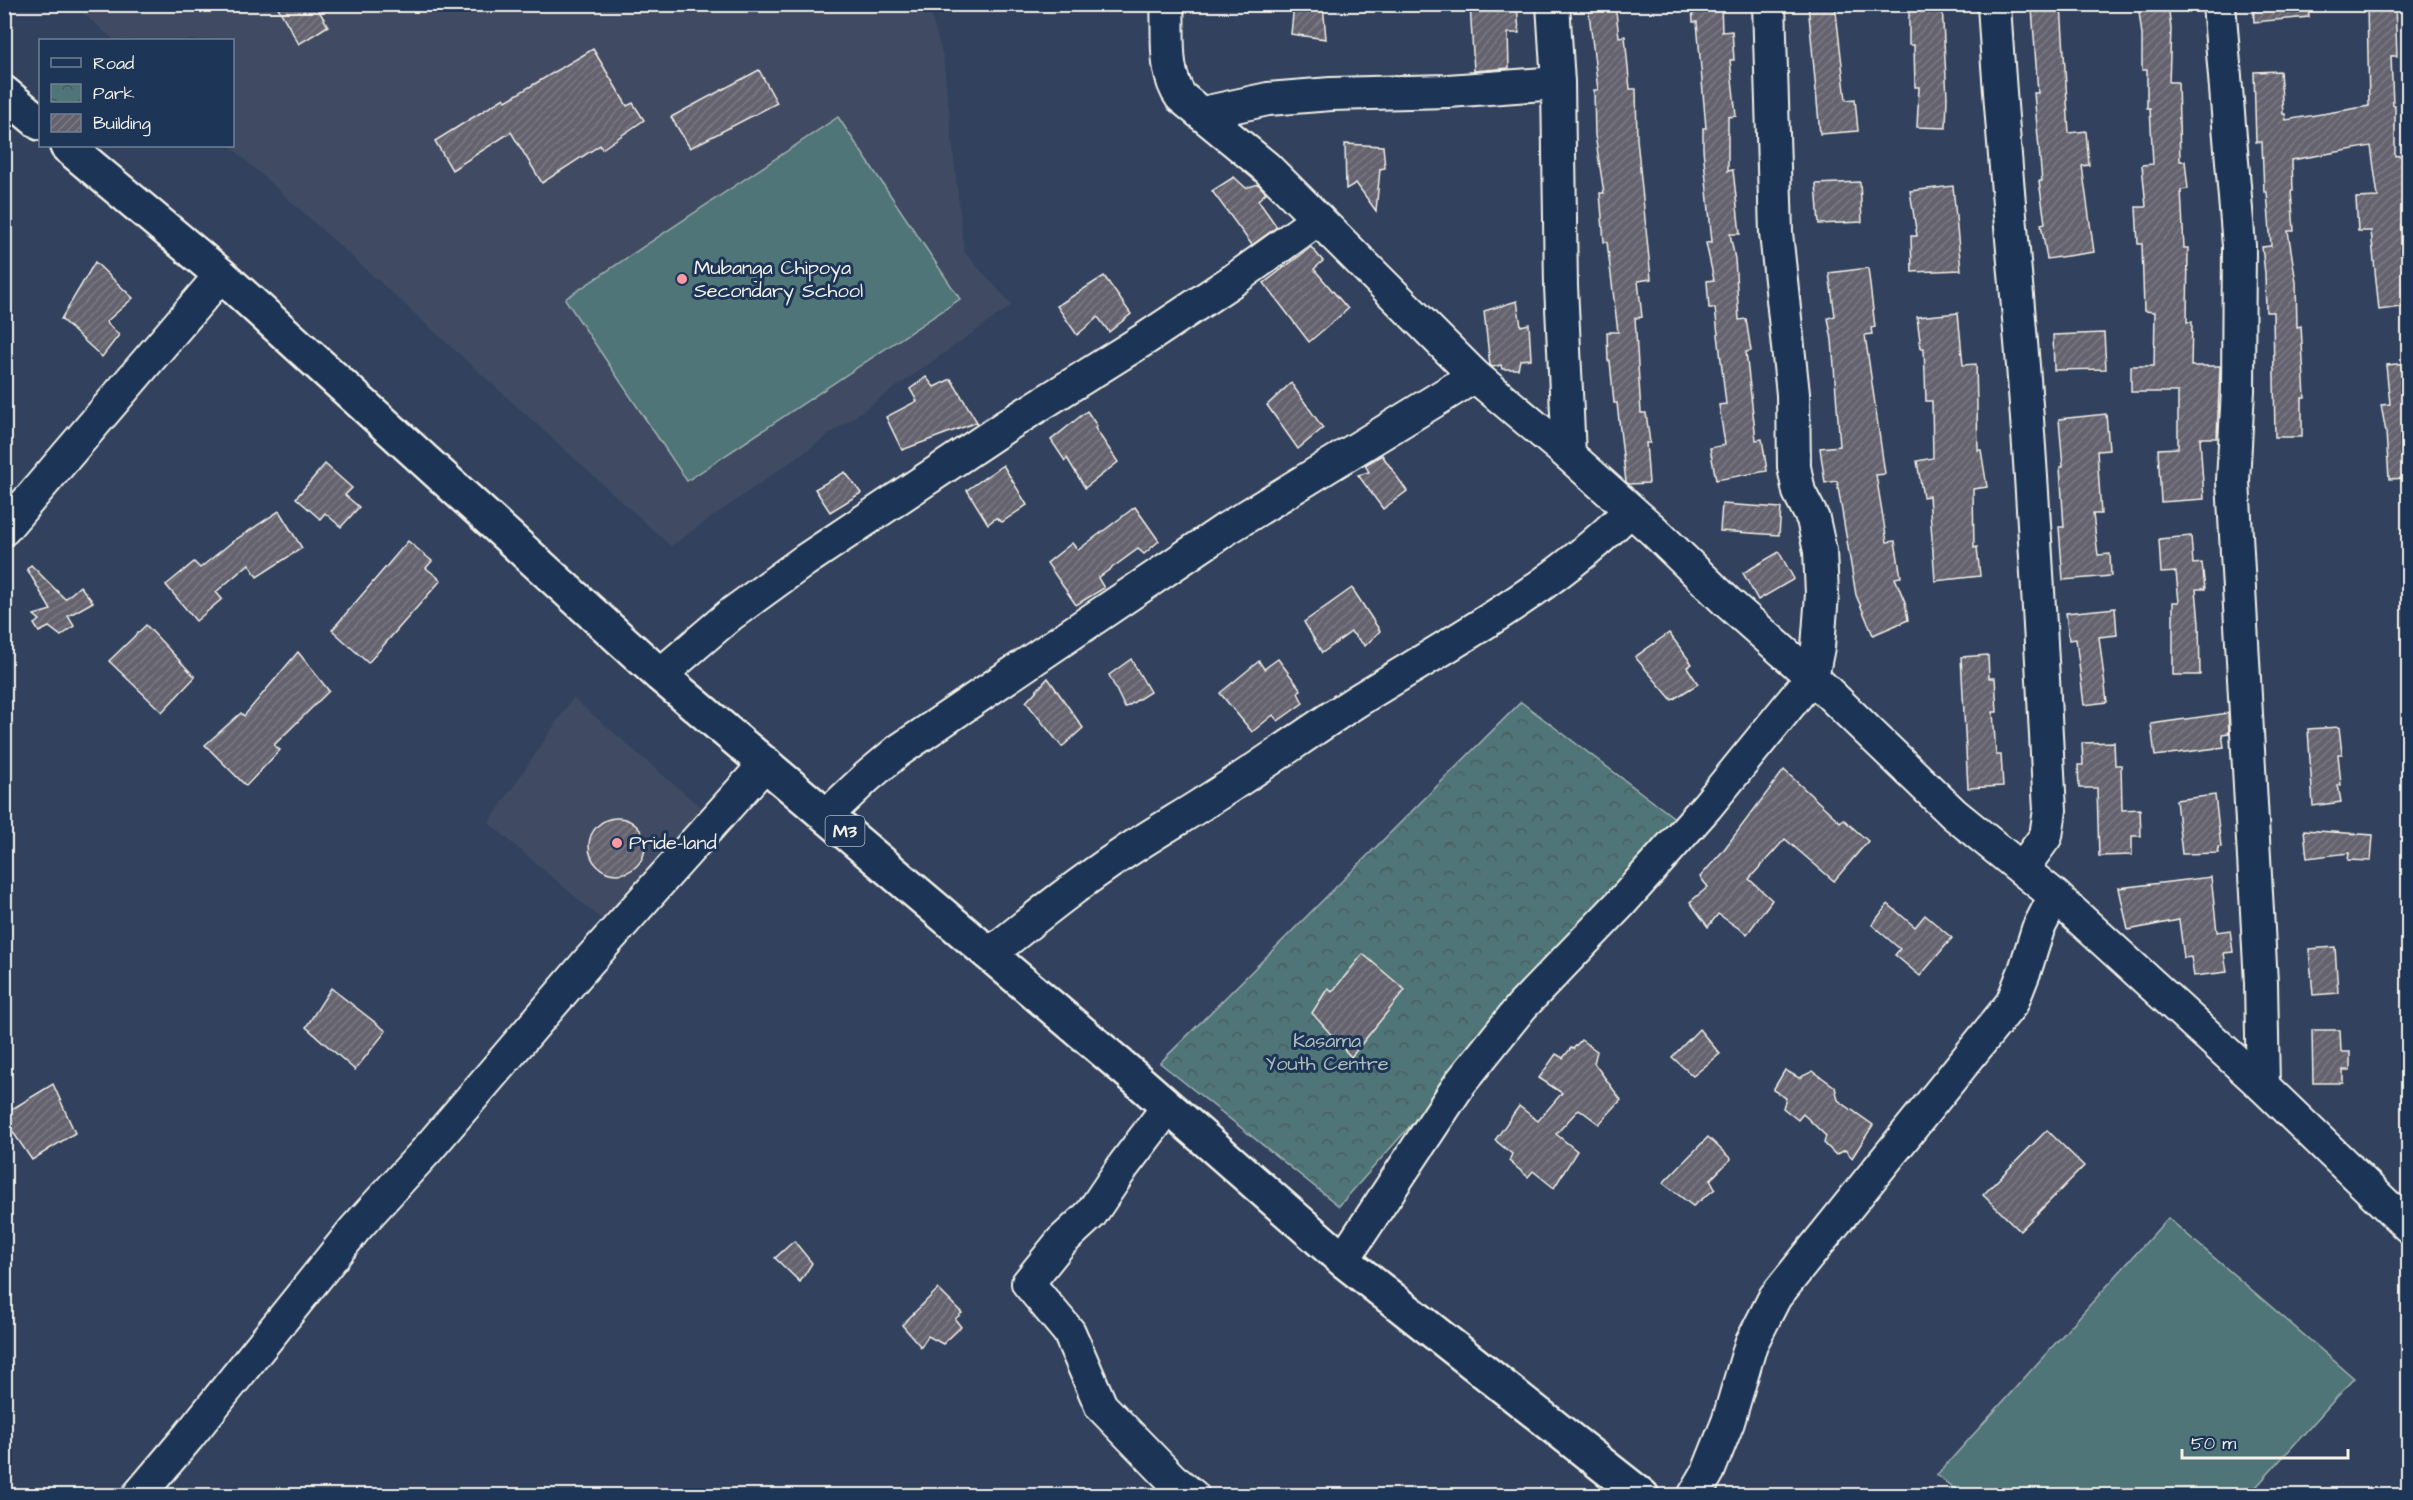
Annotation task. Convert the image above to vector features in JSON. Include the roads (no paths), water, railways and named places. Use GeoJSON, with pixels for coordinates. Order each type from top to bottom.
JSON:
{"type":"FeatureCollection","features":[{"type":"Feature","properties":{"kind":"main road"},"geometry":{"type":"LineString","coordinates":[[4,93],[39,122]]}},
{"type":"Feature","properties":{"kind":"main road","name":"M3"},"geometry":{"type":"LineString","coordinates":[[68,147],[221,275],[660,675],[990,954],[1343,1260],[1638,1494]]}},
{"type":"Feature","properties":{"kind":"street"},"geometry":{"type":"LineString","coordinates":[[1167,4],[1169,73],[1173,86],[1181,97],[1266,167],[1474,376],[1569,455],[1630,510],[1726,601],[1812,677],[1954,814],[2055,896],[2263,1086],[2409,1226]]}},
{"type":"Feature","properties":{"kind":"street"},"geometry":{"type":"LineString","coordinates":[[1553,4],[1558,83],[1561,286],[1569,455]]}},
{"type":"Feature","properties":{"kind":"street"},"geometry":{"type":"LineString","coordinates":[[1343,1260],[1461,1082],[1522,1006],[1620,904],[1699,815],[1812,677],[1818,647],[1822,594],[1821,551],[1813,519],[1799,492],[1794,467],[1793,394],[1776,233],[1769,4]]}},
{"type":"Feature","properties":{"kind":"street"},"geometry":{"type":"LineString","coordinates":[[1994,4],[2039,592],[2049,810],[2046,836],[2022,869]]}},
{"type":"Feature","properties":{"kind":"street"},"geometry":{"type":"LineString","coordinates":[[2219,4],[2239,246],[2238,390],[2233,482],[2261,983],[2263,1086]]}},
{"type":"Feature","properties":{"kind":"street"},"geometry":{"type":"LineString","coordinates":[[1203,113],[1268,99],[1331,94],[1448,91],[1558,83]]}},
{"type":"Feature","properties":{"kind":"street"},"geometry":{"type":"LineString","coordinates":[[660,675],[730,615],[813,555],[1006,426],[1148,337],[1235,279],[1318,219]]}},
{"type":"Feature","properties":{"kind":"street"},"geometry":{"type":"LineString","coordinates":[[4,530],[221,275]]}},
{"type":"Feature","properties":{"kind":"street"},"geometry":{"type":"LineString","coordinates":[[827,815],[898,751],[1124,597],[1226,529],[1474,376]]}},
{"type":"Feature","properties":{"kind":"street"},"geometry":{"type":"LineString","coordinates":[[990,954],[1055,902],[1124,853],[1237,782],[1352,704],[1479,625],[1567,566],[1608,532],[1630,510]]}},
{"type":"Feature","properties":{"kind":"street"},"geometry":{"type":"LineString","coordinates":[[138,1496],[356,1229],[588,962],[766,763]]}},
{"type":"Feature","properties":{"kind":"street"},"geometry":{"type":"LineString","coordinates":[[1694,1496],[1708,1472],[1728,1422],[1751,1344],[1775,1297],[2012,1003],[2038,929],[2055,896]]}},
{"type":"Feature","properties":{"kind":"street"},"geometry":{"type":"LineString","coordinates":[[1168,1107],[1124,1165],[1091,1214],[1061,1242],[1028,1283],[1069,1332],[1101,1406],[1172,1479],[1193,1496]]}},
{"type":"Feature","properties":{"kind":"place","name":"Mubanga Chipoya Secondary School"},"geometry":{"type":"Point","coordinates":[682,279]}},
{"type":"Feature","properties":{"kind":"place","name":"Pride-land"},"geometry":{"type":"Point","coordinates":[617,843]}},
{"type":"Feature","properties":{"kind":"park label","name":"Kasama Youth Centre"},"geometry":{"type":"Point","coordinates":[1327,1052]}}]}
